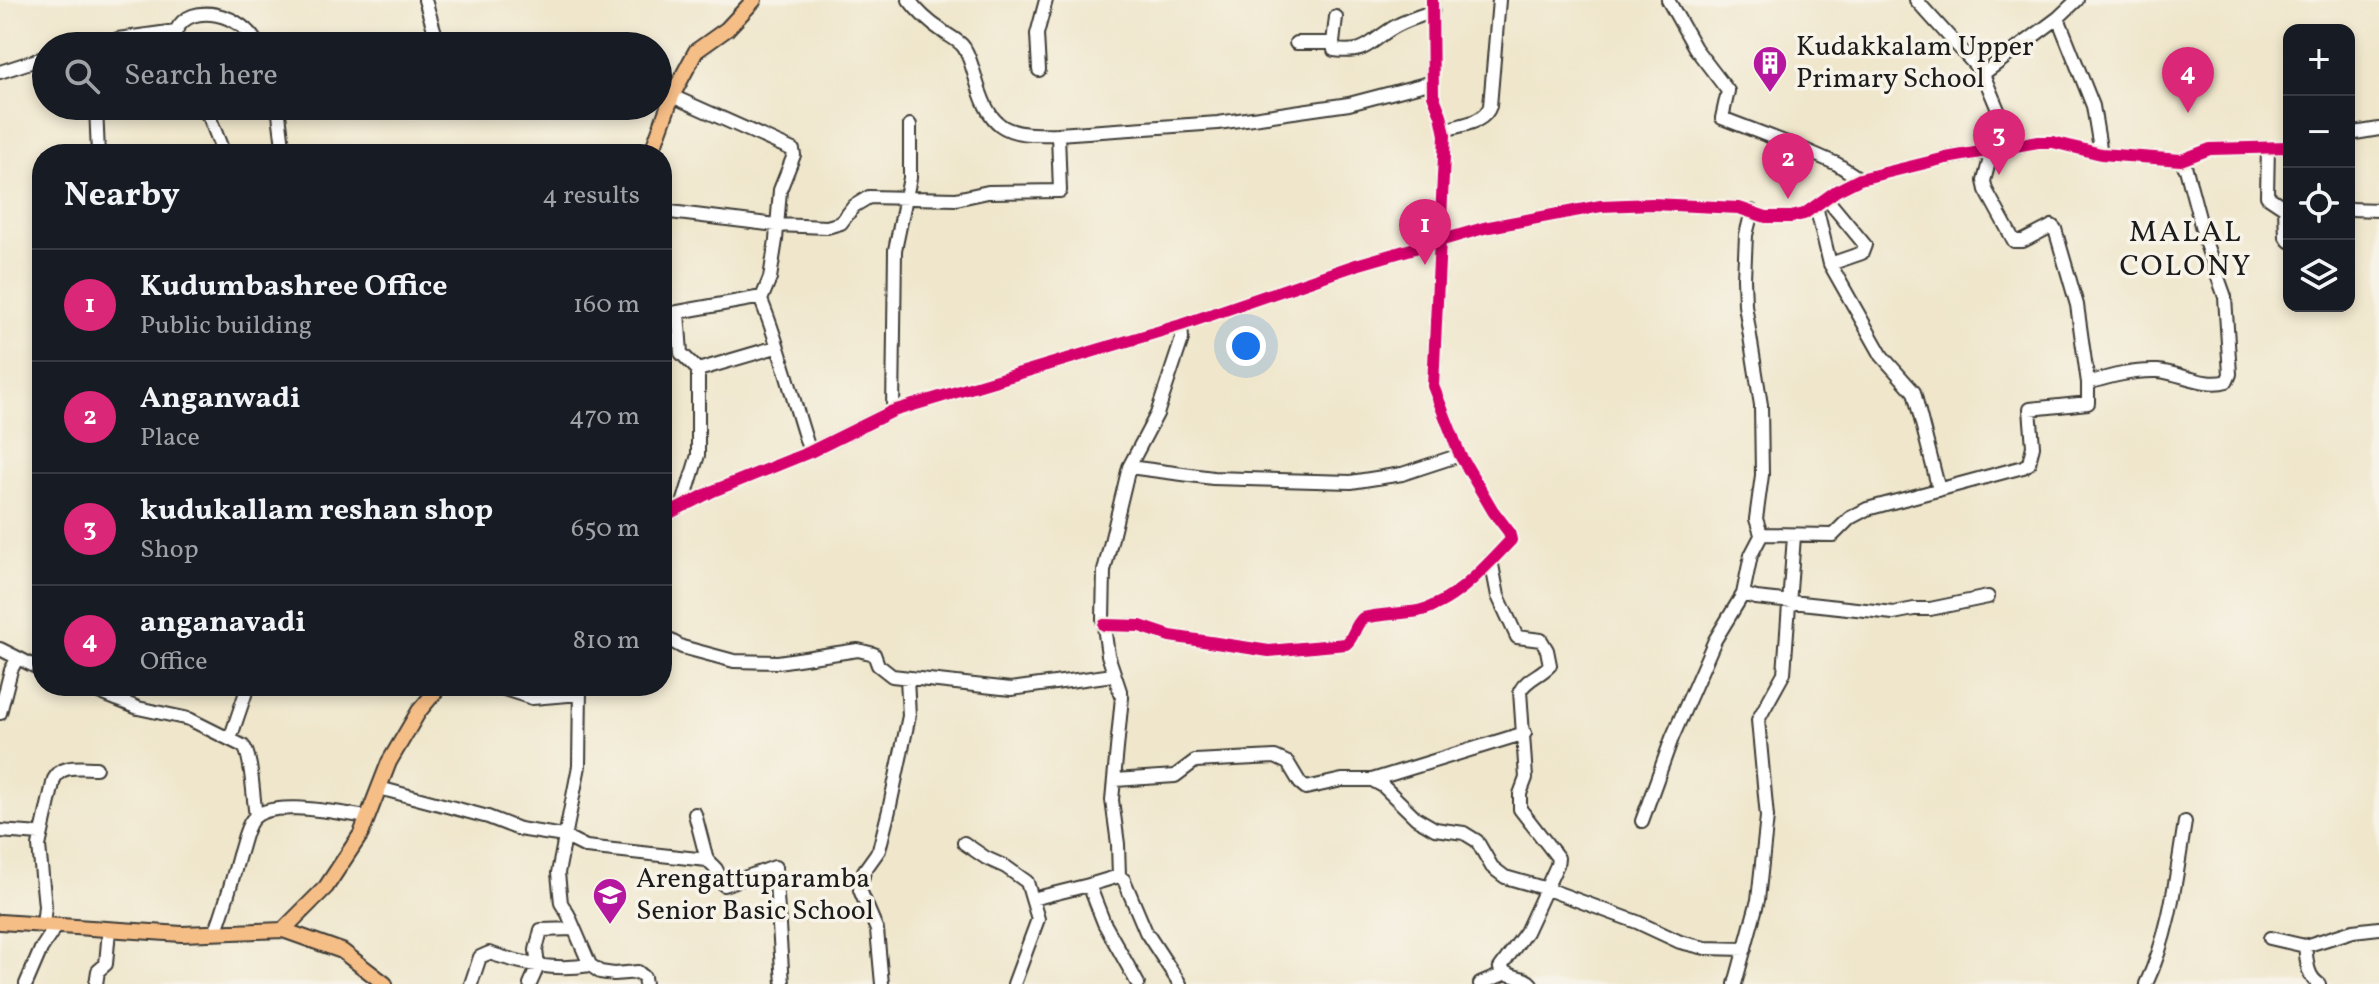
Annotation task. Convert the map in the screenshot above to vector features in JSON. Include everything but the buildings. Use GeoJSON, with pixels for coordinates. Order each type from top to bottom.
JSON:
{"type":"FeatureCollection","features":[{"type":"Feature","properties":{"kind":"main road"},"geometry":{"type":"LineString","coordinates":[[672,96],[696,51],[727,29],[754,0]]}},
{"type":"Feature","properties":{"kind":"main road"},"geometry":{"type":"LineString","coordinates":[[655,144],[663,120]]}},
{"type":"Feature","properties":{"kind":"main road"},"geometry":{"type":"LineString","coordinates":[[283,930],[326,887],[361,834],[389,762],[419,711],[432,696]]}},
{"type":"Feature","properties":{"kind":"main road"},"geometry":{"type":"LineString","coordinates":[[0,922],[182,934],[283,930],[342,951],[385,984]]}},
{"type":"Feature","properties":{"kind":"street"},"geometry":{"type":"LineString","coordinates":[[425,0],[435,32]]}},
{"type":"Feature","properties":{"kind":"street"},"geometry":{"type":"LineString","coordinates":[[909,0],[941,30],[963,45],[984,107],[994,121],[1007,130],[1030,135],[1218,123],[1349,104],[1433,82]]}},
{"type":"Feature","properties":{"kind":"street"},"geometry":{"type":"LineString","coordinates":[[1039,70],[1037,34],[1046,0]]}},
{"type":"Feature","properties":{"kind":"street"},"geometry":{"type":"LineString","coordinates":[[1445,130],[1480,121],[1487,115],[1499,0]]}},
{"type":"Feature","properties":{"kind":"street"},"geometry":{"type":"LineString","coordinates":[[1668,0],[1695,48],[1728,91],[1722,118],[1837,164],[1860,179]]}},
{"type":"Feature","properties":{"kind":"street"},"geometry":{"type":"LineString","coordinates":[[1752,211],[1746,235],[1744,278],[1745,305],[1761,405],[1762,475],[1756,526],[1762,534],[1833,535],[1850,518],[1867,509],[2011,471],[2029,463],[2033,446],[2030,409],[2088,403],[2077,305],[2055,229],[2052,226],[2023,241],[2011,238],[1984,181],[2001,117],[1983,74],[1916,0]]}},
{"type":"Feature","properties":{"kind":"street"},"geometry":{"type":"LineString","coordinates":[[1983,74],[2077,0]]}},
{"type":"Feature","properties":{"kind":"street"},"geometry":{"type":"LineString","coordinates":[[174,32],[180,17],[201,5],[216,6],[232,14],[247,32]]}},
{"type":"Feature","properties":{"kind":"street"},"geometry":{"type":"LineString","coordinates":[[1336,17],[1334,50],[1358,52],[1390,29],[1432,6]]}},
{"type":"Feature","properties":{"kind":"street"},"geometry":{"type":"LineString","coordinates":[[1104,625],[1140,626],[1170,636],[1269,651],[1346,644],[1363,618],[1421,610],[1441,601],[1462,587],[1511,540],[1509,532],[1460,455],[1433,386],[1445,130],[1433,95],[1432,6]]}},
{"type":"Feature","properties":{"kind":"street"},"geometry":{"type":"LineString","coordinates":[[2058,18],[2093,106],[2101,154]]}},
{"type":"Feature","properties":{"kind":"street"},"geometry":{"type":"LineString","coordinates":[[1296,43],[1333,43]]}},
{"type":"Feature","properties":{"kind":"street"},"geometry":{"type":"LineString","coordinates":[[0,72],[32,62]]}},
{"type":"Feature","properties":{"kind":"street"},"geometry":{"type":"LineString","coordinates":[[672,96],[793,150],[794,155],[780,190],[770,278],[762,297],[810,452]]}},
{"type":"Feature","properties":{"kind":"street"},"geometry":{"type":"LineString","coordinates":[[97,120],[98,144]]}},
{"type":"Feature","properties":{"kind":"street"},"geometry":{"type":"LineString","coordinates":[[211,120],[220,144]]}},
{"type":"Feature","properties":{"kind":"street"},"geometry":{"type":"LineString","coordinates":[[280,120],[283,144]]}},
{"type":"Feature","properties":{"kind":"street"},"geometry":{"type":"LineString","coordinates":[[893,411],[895,250],[910,178],[910,125]]}},
{"type":"Feature","properties":{"kind":"street"},"geometry":{"type":"LineString","coordinates":[[2355,133],[2379,129]]}},
{"type":"Feature","properties":{"kind":"street"},"geometry":{"type":"LineString","coordinates":[[672,212],[776,225],[827,227],[841,223],[854,206],[869,197],[956,199],[988,192],[1060,191],[1058,134]]}},
{"type":"Feature","properties":{"kind":"street"},"geometry":{"type":"LineString","coordinates":[[672,512],[810,452],[893,411],[1181,325],[1356,265],[1484,228],[1601,206],[1652,204],[1739,208],[1766,217],[1791,217],[1804,214],[1860,179],[1946,158],[2038,142],[2053,142],[2101,154],[2181,160],[2210,149],[2283,147]]}},
{"type":"Feature","properties":{"kind":"street"},"geometry":{"type":"LineString","coordinates":[[2268,147],[2267,196],[2285,208],[2289,240]]}},
{"type":"Feature","properties":{"kind":"street"},"geometry":{"type":"LineString","coordinates":[[2088,383],[2126,372],[2159,371],[2207,383],[2222,383],[2227,381],[2230,374],[2225,297],[2181,160]]}},
{"type":"Feature","properties":{"kind":"street"},"geometry":{"type":"LineString","coordinates":[[1821,202],[1830,264],[1882,356],[1914,392],[1939,490]]}},
{"type":"Feature","properties":{"kind":"street"},"geometry":{"type":"LineString","coordinates":[[1821,202],[1865,245],[1862,253],[1830,264]]}},
{"type":"Feature","properties":{"kind":"street"},"geometry":{"type":"LineString","coordinates":[[2355,209],[2379,210]]}},
{"type":"Feature","properties":{"kind":"street"},"geometry":{"type":"LineString","coordinates":[[672,313],[762,297]]}},
{"type":"Feature","properties":{"kind":"street"},"geometry":{"type":"LineString","coordinates":[[678,312],[681,353],[698,370],[698,455],[682,507]]}},
{"type":"Feature","properties":{"kind":"street"},"geometry":{"type":"LineString","coordinates":[[1180,984],[1146,932],[1124,880],[1119,876],[1112,800],[1122,697],[1113,675],[1104,625],[1104,571],[1129,467],[1157,414],[1182,339],[1181,325]]}},
{"type":"Feature","properties":{"kind":"street"},"geometry":{"type":"LineString","coordinates":[[698,370],[776,347]]}},
{"type":"Feature","properties":{"kind":"street"},"geometry":{"type":"LineString","coordinates":[[1129,467],[1213,478],[1351,482],[1402,474],[1460,455]]}},
{"type":"Feature","properties":{"kind":"street"},"geometry":{"type":"LineString","coordinates":[[1642,821],[1672,738],[1715,640],[1743,594],[1751,555],[1762,534]]}},
{"type":"Feature","properties":{"kind":"street"},"geometry":{"type":"LineString","coordinates":[[1735,984],[1758,900],[1767,817],[1758,720],[1784,673],[1794,536]]}},
{"type":"Feature","properties":{"kind":"street"},"geometry":{"type":"LineString","coordinates":[[1491,560],[1498,596],[1517,637],[1541,640],[1547,650],[1550,665],[1543,673],[1526,681],[1520,691],[1526,778],[1520,794],[1520,809],[1558,858],[1526,932],[1500,968],[1504,974]]}},
{"type":"Feature","properties":{"kind":"street"},"geometry":{"type":"LineString","coordinates":[[1743,594],[1893,613],[1988,597]]}},
{"type":"Feature","properties":{"kind":"street"},"geometry":{"type":"LineString","coordinates":[[672,642],[734,661],[778,662],[858,650],[874,654],[878,665],[892,676],[1011,689],[1113,675]]}},
{"type":"Feature","properties":{"kind":"street"},"geometry":{"type":"LineString","coordinates":[[0,649],[32,666]]}},
{"type":"Feature","properties":{"kind":"street"},"geometry":{"type":"LineString","coordinates":[[0,713],[11,670],[17,659]]}},
{"type":"Feature","properties":{"kind":"street"},"geometry":{"type":"LineString","coordinates":[[882,984],[877,930],[860,890],[864,871],[879,850],[889,810],[909,716],[907,678]]}},
{"type":"Feature","properties":{"kind":"street"},"geometry":{"type":"LineString","coordinates":[[109,696],[138,708],[189,719],[248,751],[256,816]]}},
{"type":"Feature","properties":{"kind":"street"},"geometry":{"type":"LineString","coordinates":[[230,739],[245,696]]}},
{"type":"Feature","properties":{"kind":"street"},"geometry":{"type":"LineString","coordinates":[[555,929],[561,903],[558,873],[579,766],[580,696]]}},
{"type":"Feature","properties":{"kind":"street"},"geometry":{"type":"LineString","coordinates":[[1115,780],[1175,776],[1195,761],[1275,757],[1288,763],[1306,788],[1342,780],[1372,780],[1525,733]]}},
{"type":"Feature","properties":{"kind":"street"},"geometry":{"type":"LineString","coordinates":[[26,984],[49,926],[38,860],[49,795],[58,771],[65,768],[96,768]]}},
{"type":"Feature","properties":{"kind":"street"},"geometry":{"type":"LineString","coordinates":[[1372,780],[1383,786],[1416,818],[1435,829],[1464,833],[1477,841],[1492,867],[1505,877],[1637,922],[1680,942],[1705,948],[1745,949]]}},
{"type":"Feature","properties":{"kind":"street"},"geometry":{"type":"LineString","coordinates":[[379,788],[488,817],[519,829],[564,836],[586,847],[707,860]]}},
{"type":"Feature","properties":{"kind":"street"},"geometry":{"type":"LineString","coordinates":[[215,933],[252,819],[261,813],[309,808],[367,817]]}},
{"type":"Feature","properties":{"kind":"street"},"geometry":{"type":"LineString","coordinates":[[695,814],[707,860],[724,885],[775,867],[783,984]]}},
{"type":"Feature","properties":{"kind":"street"},"geometry":{"type":"LineString","coordinates":[[2146,984],[2166,928],[2185,822]]}},
{"type":"Feature","properties":{"kind":"street"},"geometry":{"type":"LineString","coordinates":[[0,831],[40,834]]}},
{"type":"Feature","properties":{"kind":"street"},"geometry":{"type":"LineString","coordinates":[[964,843],[1027,882],[1038,919],[1014,984]]}},
{"type":"Feature","properties":{"kind":"street"},"geometry":{"type":"LineString","coordinates":[[1032,899],[1119,876]]}},
{"type":"Feature","properties":{"kind":"street"},"geometry":{"type":"LineString","coordinates":[[1089,885],[1104,923],[1138,984]]}},
{"type":"Feature","properties":{"kind":"street"},"geometry":{"type":"LineString","coordinates":[[561,903],[590,965],[600,972],[638,972],[644,977],[645,984]]}},
{"type":"Feature","properties":{"kind":"street"},"geometry":{"type":"LineString","coordinates":[[2270,938],[2305,946],[2353,931],[2379,928]]}},
{"type":"Feature","properties":{"kind":"street"},"geometry":{"type":"LineString","coordinates":[[530,984],[538,966],[538,936],[541,930],[574,929]]}},
{"type":"Feature","properties":{"kind":"street"},"geometry":{"type":"LineString","coordinates":[[96,984],[98,971],[106,964],[109,930]]}},
{"type":"Feature","properties":{"kind":"street"},"geometry":{"type":"LineString","coordinates":[[2305,946],[2308,970],[2319,984]]}},
{"type":"Feature","properties":{"kind":"street"},"geometry":{"type":"LineString","coordinates":[[471,984],[480,957],[489,953],[538,966],[590,965]]}},
{"type":"Feature","properties":{"kind":"street"},"geometry":{"type":"LineString","coordinates":[[1480,984],[1504,974],[1525,979],[1531,984]]}},
{"type":"Feature","properties":{"kind":"cycle path"},"geometry":{"type":"LineString","coordinates":[[1104,625],[1140,626],[1170,636],[1269,651],[1346,644],[1363,618],[1418,611],[1445,600],[1469,582],[1511,540],[1509,532],[1460,455],[1433,386],[1445,135],[1433,95],[1432,0]]}},
{"type":"Feature","properties":{"kind":"cycle path"},"geometry":{"type":"LineString","coordinates":[[672,512],[713,491],[810,452],[893,411],[1181,325],[1356,265],[1484,228],[1601,206],[1652,204],[1739,208],[1766,217],[1791,217],[1804,214],[1836,191],[1860,179],[1946,158],[2038,142],[2053,142],[2101,154],[2181,160],[2210,149],[2283,147]]}},
{"type":"Feature","properties":{"kind":"place","name":"Kudakkalam Upper Primary School"},"geometry":{"type":"Point","coordinates":[1770,94]}},
{"type":"Feature","properties":{"kind":"place","name":"anganavadi"},"geometry":{"type":"Point","coordinates":[2188,113]}},
{"type":"Feature","properties":{"kind":"place","name":"kudukallam reshan shop"},"geometry":{"type":"Point","coordinates":[1999,175]}},
{"type":"Feature","properties":{"kind":"place","name":"Anganwadi"},"geometry":{"type":"Point","coordinates":[1788,199]}},
{"type":"Feature","properties":{"kind":"place","name":"Kudumbashree Office"},"geometry":{"type":"Point","coordinates":[1425,265]}},
{"type":"Feature","properties":{"kind":"place","name":"Arengattuparamba Senior Basic School"},"geometry":{"type":"Point","coordinates":[610,926]}},
{"type":"Feature","properties":{"kind":"district","name":"MALAL COLONY"},"geometry":{"type":"Point","coordinates":[2186,250]}}]}
